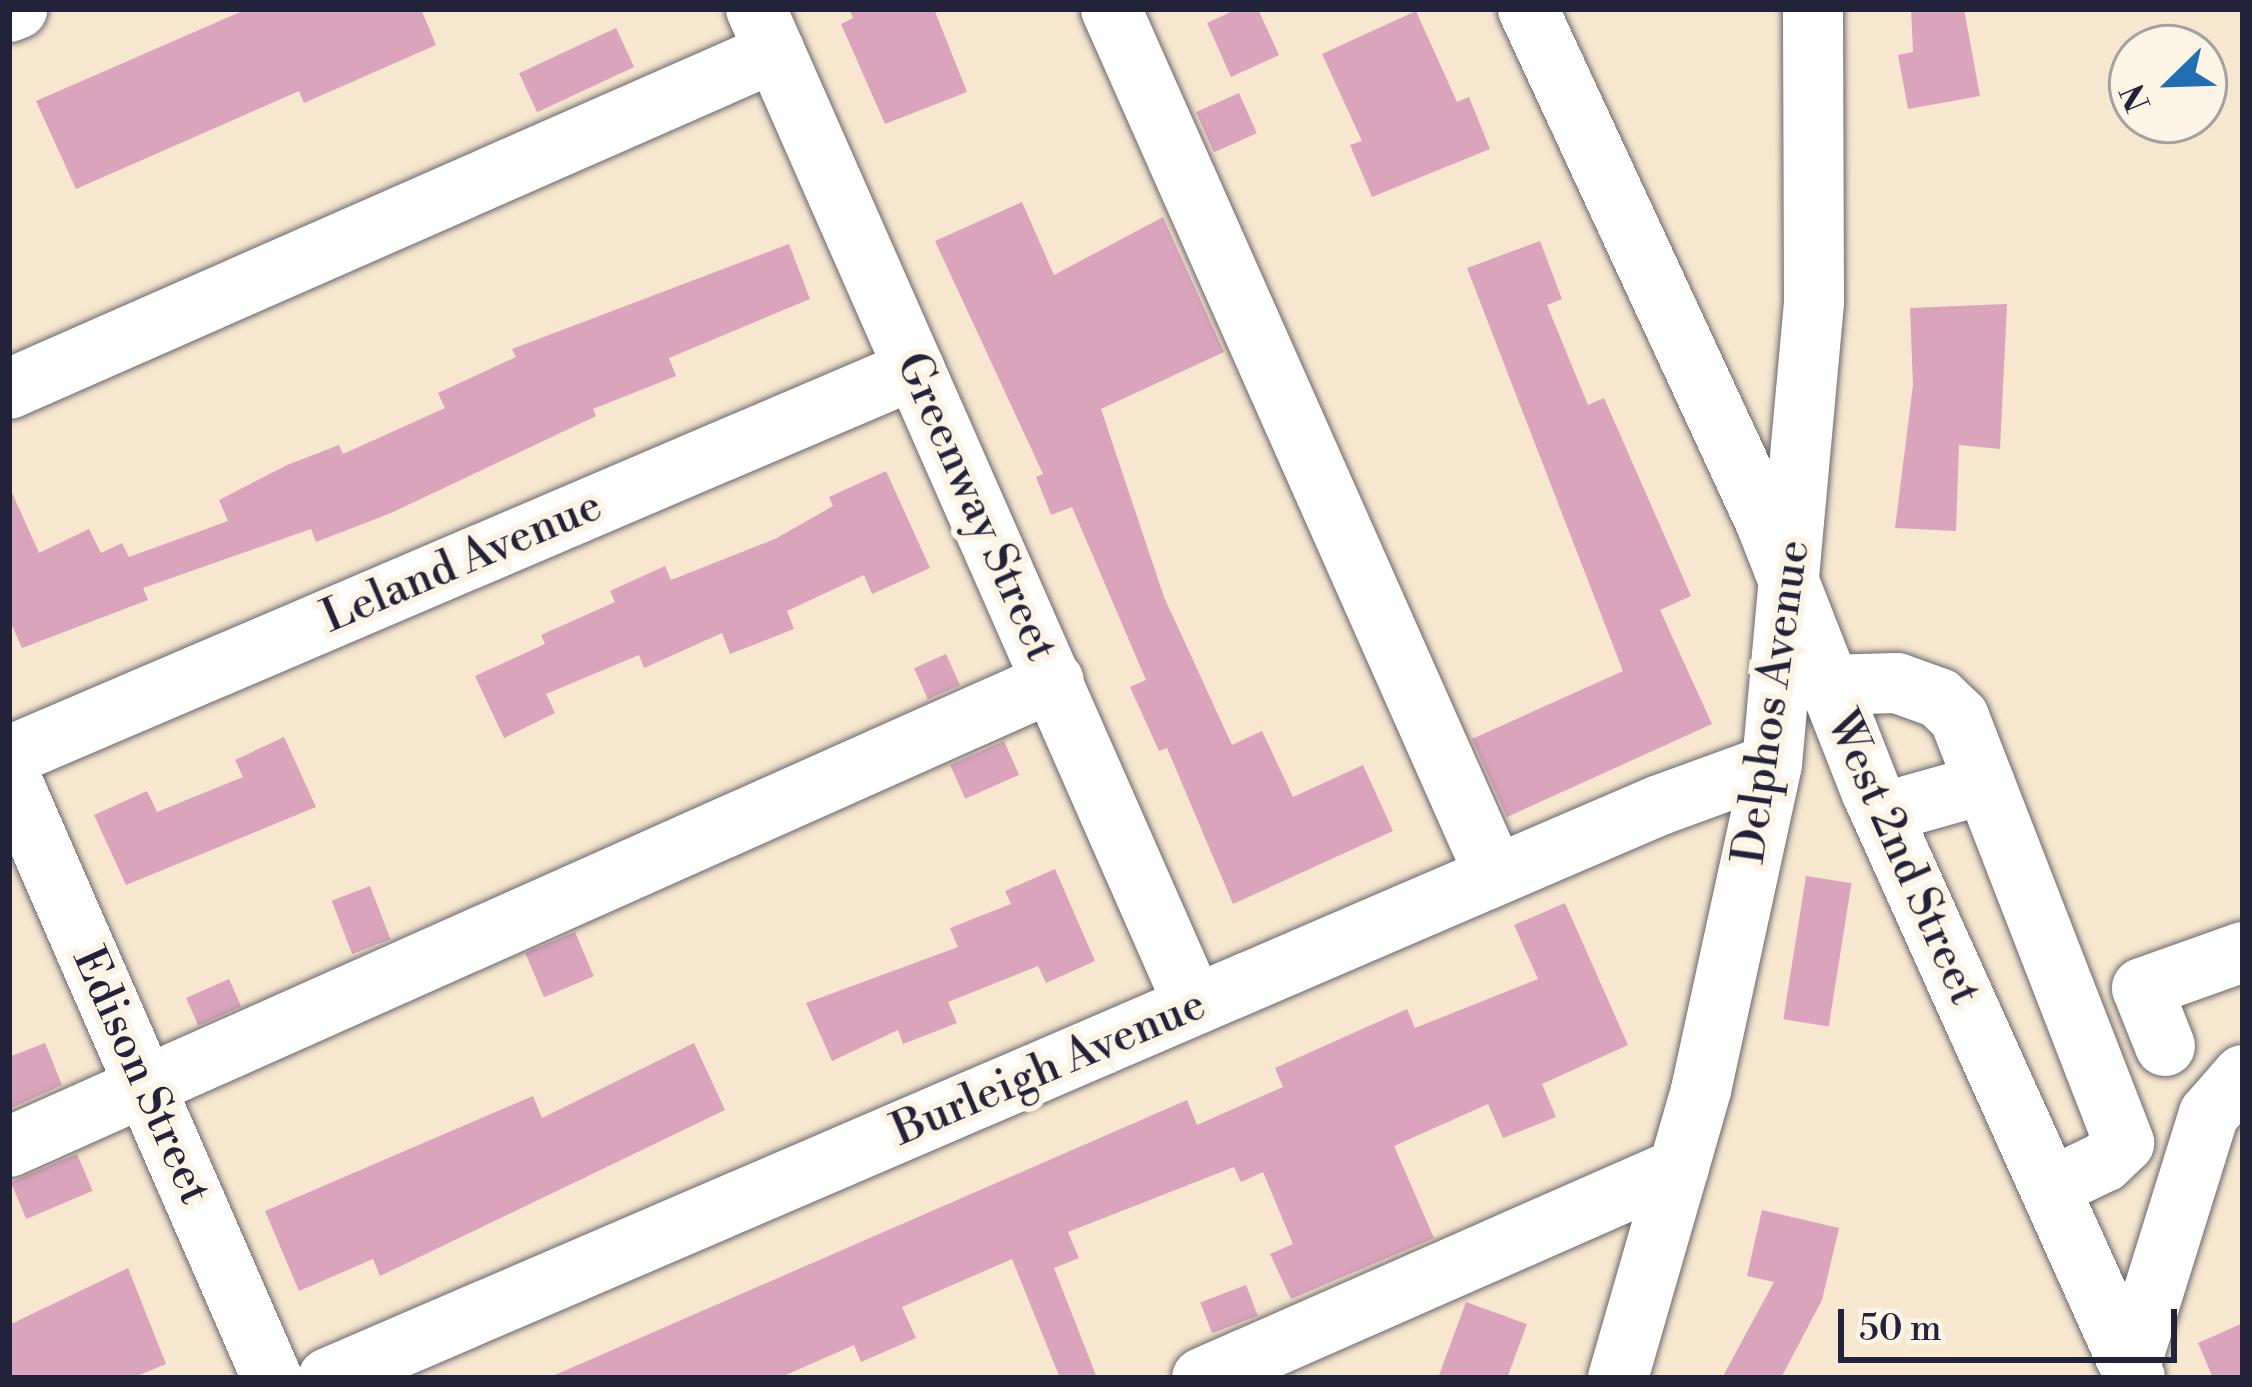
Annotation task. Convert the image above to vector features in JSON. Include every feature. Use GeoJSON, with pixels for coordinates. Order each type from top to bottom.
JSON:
{"type":"FeatureCollection","features":[{"type":"Feature","properties":{"kind":"street"},"geometry":{"type":"LineString","coordinates":[[1111,9],[1495,875]]}},
{"type":"Feature","properties":{"kind":"street","name":"West 2nd Street"},"geometry":{"type":"LineString","coordinates":[[1528,9],[1766,523],[1790,597],[1882,813],[2133,1372]]}},
{"type":"Feature","properties":{"kind":"street","name":"Delphos Avenue"},"geometry":{"type":"LineString","coordinates":[[1618,1378],[1679,1168],[1772,764],[1814,301],[1813,9]]}},
{"type":"Feature","properties":{"kind":"street"},"geometry":{"type":"LineString","coordinates":[[9,389],[766,30]]}},
{"type":"Feature","properties":{"kind":"street","name":"Greenway Street"},"geometry":{"type":"LineString","coordinates":[[766,30],[1194,1005]]}},
{"type":"Feature","properties":{"kind":"street","name":"Leland Avenue"},"geometry":{"type":"LineString","coordinates":[[9,756],[915,369]]}},
{"type":"Feature","properties":{"kind":"street"},"geometry":{"type":"LineString","coordinates":[[9,1147],[1054,682]]}},
{"type":"Feature","properties":{"kind":"street"},"geometry":{"type":"LineString","coordinates":[[1827,685],[1897,683],[1939,698],[1959,717],[2124,1143],[2104,1162],[2050,1188]]}},
{"type":"Feature","properties":{"kind":"street","name":"Burleigh Avenue"},"geometry":{"type":"LineString","coordinates":[[328,1378],[1495,875],[1772,764]]}},
{"type":"Feature","properties":{"kind":"street","name":"Edison Street"},"geometry":{"type":"LineString","coordinates":[[9,774],[272,1378]]}},
{"type":"Feature","properties":{"kind":"street"},"geometry":{"type":"LineString","coordinates":[[1882,813],[1985,784]]}},
{"type":"Feature","properties":{"kind":"street"},"geometry":{"type":"LineString","coordinates":[[1956,978],[2049,948]]}},
{"type":"Feature","properties":{"kind":"street"},"geometry":{"type":"LineString","coordinates":[[2165,1046],[2142,988],[2243,952]]}},
{"type":"Feature","properties":{"kind":"street"},"geometry":{"type":"LineString","coordinates":[[2089,1052],[2165,1046],[2234,1083],[2209,1114],[2133,1372]]}},
{"type":"Feature","properties":{"kind":"street"},"geometry":{"type":"LineString","coordinates":[[1202,1378],[1679,1168]]}},
{"type":"Feature","properties":{"kind":"building"},"geometry":{"type":"Polygon","coordinates":[[[247,9],[421,9],[436,45],[304,103],[299,91],[76,189],[36,101],[247,9]]]}},
{"type":"Feature","properties":{"kind":"building"},"geometry":{"type":"Polygon","coordinates":[[[849,9],[934,9],[967,92],[885,124],[841,24],[853,18],[849,9]]]}},
{"type":"Feature","properties":{"kind":"building"},"geometry":{"type":"Polygon","coordinates":[[[1237,9],[1258,9],[1279,55],[1231,77],[1207,23],[1237,9]]]}},
{"type":"Feature","properties":{"kind":"building"},"geometry":{"type":"Polygon","coordinates":[[[1911,9],[1964,9],[1980,96],[1908,109],[1898,55],[1913,52],[1911,9]]]}},
{"type":"Feature","properties":{"kind":"building"},"geometry":{"type":"Polygon","coordinates":[[[1416,11],[1457,102],[1469,97],[1490,149],[1372,197],[1350,145],[1362,141],[1322,54],[1416,11]]]}},
{"type":"Feature","properties":{"kind":"building"},"geometry":{"type":"Polygon","coordinates":[[[616,28],[634,67],[537,112],[519,73],[616,28]]]}},
{"type":"Feature","properties":{"kind":"building"},"geometry":{"type":"Polygon","coordinates":[[[1239,93],[1257,133],[1214,152],[1196,112],[1239,93]]]}},
{"type":"Feature","properties":{"kind":"building"},"geometry":{"type":"Polygon","coordinates":[[[1022,202],[1054,275],[1163,217],[1224,352],[1101,409],[1164,597],[1232,745],[1262,731],[1293,797],[1363,765],[1393,831],[1233,904],[1167,748],[1159,751],[1130,687],[1146,680],[1072,507],[1051,515],[1036,477],[1043,474],[935,241],[1022,202]]]}},
{"type":"Feature","properties":{"kind":"building"},"geometry":{"type":"Polygon","coordinates":[[[1540,241],[1562,299],[1547,305],[1588,405],[1604,398],[1691,596],[1660,610],[1712,724],[1507,817],[1472,739],[1623,671],[1467,268],[1540,241]]]}},
{"type":"Feature","properties":{"kind":"building"},"geometry":{"type":"Polygon","coordinates":[[[789,244],[810,299],[669,358],[676,376],[593,409],[596,416],[391,513],[316,542],[311,529],[143,588],[148,600],[22,648],[9,619],[9,486],[39,553],[89,529],[101,553],[122,543],[129,557],[228,521],[219,500],[287,465],[339,445],[343,454],[445,408],[438,393],[516,357],[512,349],[789,244]]]}},
{"type":"Feature","properties":{"kind":"building"},"geometry":{"type":"Polygon","coordinates":[[[2007,304],[2000,449],[1959,445],[1956,531],[1895,528],[1913,385],[1910,308],[2007,304]]]}},
{"type":"Feature","properties":{"kind":"building"},"geometry":{"type":"Polygon","coordinates":[[[886,471],[930,568],[872,594],[864,575],[787,611],[794,629],[730,654],[722,633],[644,668],[639,655],[546,694],[555,713],[504,738],[475,676],[545,644],[541,635],[615,602],[610,591],[665,566],[671,580],[775,539],[833,506],[829,497],[886,471]]]}},
{"type":"Feature","properties":{"kind":"building"},"geometry":{"type":"Polygon","coordinates":[[[946,654],[960,685],[928,699],[914,668],[946,654]]]}},
{"type":"Feature","properties":{"kind":"building"},"geometry":{"type":"Polygon","coordinates":[[[284,737],[316,807],[126,885],[94,815],[147,791],[157,812],[243,777],[235,760],[284,737]]]}},
{"type":"Feature","properties":{"kind":"building"},"geometry":{"type":"Polygon","coordinates":[[[1004,741],[1019,775],[965,799],[950,765],[1004,741]]]}},
{"type":"Feature","properties":{"kind":"building"},"geometry":{"type":"Polygon","coordinates":[[[1055,869],[1095,961],[1046,983],[1038,966],[948,1002],[957,1023],[903,1044],[898,1030],[832,1061],[806,1003],[958,947],[950,928],[1011,904],[1005,891],[1055,869]]]}},
{"type":"Feature","properties":{"kind":"building"},"geometry":{"type":"Polygon","coordinates":[[[1806,876],[1851,883],[1829,1026],[1783,1019],[1806,876]]]}},
{"type":"Feature","properties":{"kind":"building"},"geometry":{"type":"Polygon","coordinates":[[[370,886],[390,939],[352,954],[332,901],[370,886]]]}},
{"type":"Feature","properties":{"kind":"building"},"geometry":{"type":"Polygon","coordinates":[[[1565,903],[1628,1045],[1542,1084],[1556,1117],[1503,1138],[1488,1104],[1394,1146],[1434,1238],[1291,1299],[1270,1254],[1293,1244],[1263,1172],[1241,1182],[1234,1167],[1068,1232],[1079,1258],[1054,1268],[1097,1378],[1060,1378],[1012,1259],[902,1307],[916,1338],[861,1362],[854,1345],[779,1378],[548,1378],[1187,1100],[1197,1125],[1283,1087],[1275,1068],[1407,1009],[1415,1028],[1538,979],[1514,925],[1565,903]]]}},
{"type":"Feature","properties":{"kind":"building"},"geometry":{"type":"Polygon","coordinates":[[[575,932],[594,976],[544,997],[525,953],[575,932]]]}},
{"type":"Feature","properties":{"kind":"building"},"geometry":{"type":"Polygon","coordinates":[[[229,979],[241,1006],[198,1026],[186,998],[229,979]]]}},
{"type":"Feature","properties":{"kind":"building"},"geometry":{"type":"Polygon","coordinates":[[[45,1043],[62,1085],[9,1109],[9,1057],[45,1043]]]}},
{"type":"Feature","properties":{"kind":"building"},"geometry":{"type":"Polygon","coordinates":[[[694,1043],[725,1110],[380,1276],[373,1259],[299,1291],[265,1211],[533,1096],[542,1118],[694,1043]]]}},
{"type":"Feature","properties":{"kind":"building"},"geometry":{"type":"Polygon","coordinates":[[[77,1154],[93,1191],[26,1219],[11,1182],[77,1154]]]}},
{"type":"Feature","properties":{"kind":"building"},"geometry":{"type":"Polygon","coordinates":[[[1762,1210],[1839,1228],[1822,1300],[1781,1378],[1722,1378],[1774,1282],[1747,1276],[1762,1210]]]}},
{"type":"Feature","properties":{"kind":"building"},"geometry":{"type":"Polygon","coordinates":[[[128,1268],[166,1364],[132,1378],[9,1378],[9,1325],[128,1268]]]}},
{"type":"Feature","properties":{"kind":"building"},"geometry":{"type":"Polygon","coordinates":[[[1246,1285],[1258,1316],[1212,1333],[1200,1303],[1246,1285]]]}},
{"type":"Feature","properties":{"kind":"building"},"geometry":{"type":"Polygon","coordinates":[[[1466,1302],[1527,1324],[1507,1378],[1438,1378],[1466,1302]]]}},
{"type":"Feature","properties":{"kind":"building"},"geometry":{"type":"Polygon","coordinates":[[[2243,1323],[2243,1378],[2213,1378],[2198,1343],[2243,1323]]]}}]}
